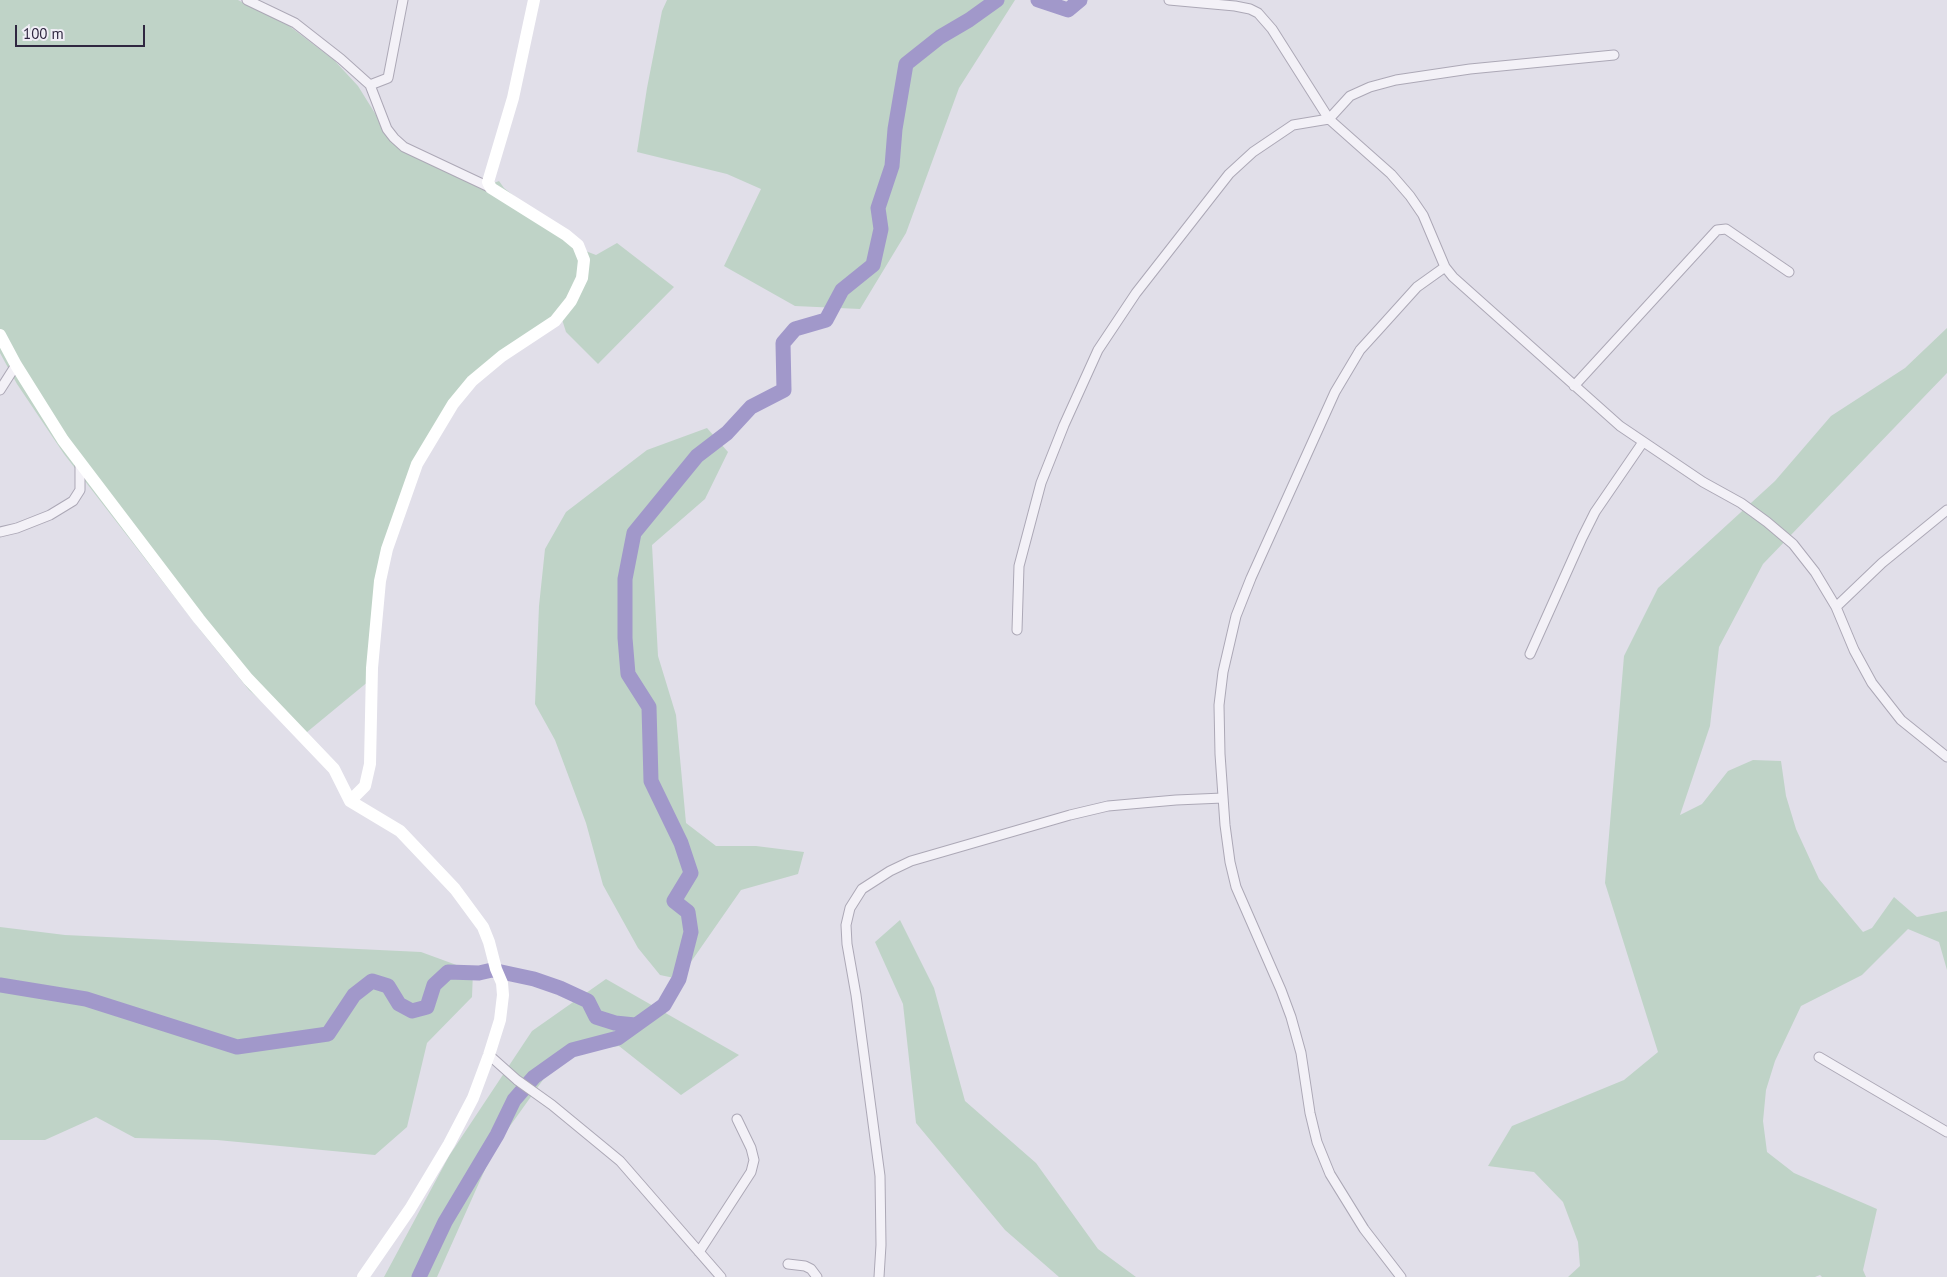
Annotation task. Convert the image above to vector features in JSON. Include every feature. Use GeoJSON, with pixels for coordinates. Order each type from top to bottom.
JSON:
{"type":"FeatureCollection","features":[{"type":"Feature","properties":{"kind":"main road"},"geometry":{"type":"LineString","coordinates":[[350,801],[365,786],[370,764],[372,668],[380,581],[387,549],[416,464],[453,404],[472,381],[502,356],[555,321],[571,301],[582,278],[584,260],[578,245],[566,235],[526,212],[489,187],[488,182],[512,98],[534,0]]}},
{"type":"Feature","properties":{"kind":"main road"},"geometry":{"type":"LineString","coordinates":[[0,335],[16,365],[63,440],[198,619],[242,672],[334,769],[350,801],[400,831],[455,889],[483,927],[489,942],[502,983],[503,1006],[489,1055],[473,1098],[449,1144],[410,1209],[363,1277]]}},
{"type":"Feature","properties":{"kind":"street"},"geometry":{"type":"LineString","coordinates":[[248,0],[295,23],[341,59],[370,85],[377,106],[394,138],[404,146],[489,187]]}},
{"type":"Feature","properties":{"kind":"street"},"geometry":{"type":"LineString","coordinates":[[370,85],[388,78],[403,0]]}},
{"type":"Feature","properties":{"kind":"street"},"geometry":{"type":"LineString","coordinates":[[1169,0],[1235,6],[1258,12],[1272,29],[1329,119],[1391,174],[1410,196],[1423,215],[1445,267],[1453,278],[1620,426],[1767,522],[1793,544],[1815,572],[1836,607],[1854,650],[1872,683],[1901,720],[1947,757]]}},
{"type":"Feature","properties":{"kind":"street"},"geometry":{"type":"LineString","coordinates":[[1016,630],[1019,566],[1041,483],[1064,425],[1098,350],[1146,280],[1228,174],[1253,152],[1293,125],[1329,119],[1350,96],[1370,87],[1396,80],[1470,70],[1614,55]]}},
{"type":"Feature","properties":{"kind":"street"},"geometry":{"type":"LineString","coordinates":[[1574,386],[1717,230],[1726,229],[1789,272]]}},
{"type":"Feature","properties":{"kind":"street"},"geometry":{"type":"LineString","coordinates":[[1401,1277],[1364,1228],[1330,1174],[1317,1142],[1310,1113],[1301,1053],[1291,1018],[1281,990],[1236,887],[1230,862],[1223,798],[1219,705],[1223,672],[1236,616],[1251,578],[1335,392],[1350,365],[1380,328],[1417,287],[1445,267]]}},
{"type":"Feature","properties":{"kind":"street"},"geometry":{"type":"LineString","coordinates":[[0,390],[16,365]]}},
{"type":"Feature","properties":{"kind":"street"},"geometry":{"type":"LineString","coordinates":[[1530,654],[1590,521],[1643,442]]}},
{"type":"Feature","properties":{"kind":"street"},"geometry":{"type":"LineString","coordinates":[[0,532],[17,528],[73,501],[80,490],[80,464]]}},
{"type":"Feature","properties":{"kind":"street"},"geometry":{"type":"LineString","coordinates":[[1836,607],[1882,563],[1947,510]]}},
{"type":"Feature","properties":{"kind":"street"},"geometry":{"type":"LineString","coordinates":[[879,1277],[881,1245],[880,1176],[856,996],[846,944],[846,925],[850,908],[862,889],[890,871],[911,862],[1070,815],[1108,806],[1223,798]]}},
{"type":"Feature","properties":{"kind":"street"},"geometry":{"type":"LineString","coordinates":[[489,1055],[517,1080],[552,1105],[620,1161],[721,1277]]}},
{"type":"Feature","properties":{"kind":"street"},"geometry":{"type":"LineString","coordinates":[[1819,1057],[1947,1132]]}},
{"type":"Feature","properties":{"kind":"street"},"geometry":{"type":"LineString","coordinates":[[699,1252],[751,1172],[754,1160],[751,1148],[737,1119]]}},
{"type":"Feature","properties":{"kind":"street"},"geometry":{"type":"LineString","coordinates":[[788,1264],[806,1266],[817,1277]]}},
{"type":"Feature","properties":{"kind":"green space"},"geometry":{"type":"Polygon","coordinates":[[[0,0],[238,0],[288,25],[334,60],[358,86],[386,131],[405,143],[491,184],[499,181],[504,188],[583,250],[596,255],[617,243],[674,287],[598,364],[566,332],[560,313],[482,367],[422,455],[384,571],[375,676],[301,737],[249,690],[201,631],[64,454],[17,384],[0,353],[0,0]]]}},
{"type":"Feature","properties":{"kind":"green space"},"geometry":{"type":"Polygon","coordinates":[[[667,0],[1015,0],[959,88],[906,233],[860,309],[795,306],[724,266],[761,189],[727,174],[637,152],[662,11],[667,0]]]}},
{"type":"Feature","properties":{"kind":"green space"},"geometry":{"type":"Polygon","coordinates":[[[1947,328],[1947,373],[1763,564],[1719,647],[1710,726],[1680,815],[1702,804],[1728,771],[1753,760],[1781,761],[1786,796],[1796,829],[1819,879],[1863,932],[1872,928],[1894,897],[1917,917],[1947,911],[1947,970],[1939,942],[1908,929],[1862,975],[1801,1006],[1775,1061],[1766,1090],[1763,1121],[1767,1152],[1794,1173],[1877,1209],[1863,1270],[1866,1277],[1822,1277],[1820,1275],[1815,1277],[1568,1277],[1580,1266],[1578,1242],[1563,1202],[1534,1172],[1488,1166],[1512,1126],[1624,1080],[1658,1052],[1605,883],[1624,656],[1658,588],[1775,481],[1831,416],[1905,368],[1947,328]]]}},
{"type":"Feature","properties":{"kind":"green space"},"geometry":{"type":"Polygon","coordinates":[[[707,428],[728,452],[705,499],[652,545],[658,656],[676,715],[686,823],[716,846],[756,846],[804,852],[798,874],[741,890],[679,979],[660,975],[638,948],[603,885],[586,823],[555,740],[535,704],[539,606],[545,549],[566,512],[647,450],[707,428]]]}},
{"type":"Feature","properties":{"kind":"green space"},"geometry":{"type":"Polygon","coordinates":[[[900,920],[934,988],[965,1101],[1036,1163],[1098,1249],[1136,1277],[1059,1277],[1005,1230],[916,1123],[903,1004],[875,942],[900,920]]]}},
{"type":"Feature","properties":{"kind":"green space"},"geometry":{"type":"Polygon","coordinates":[[[0,927],[65,935],[421,952],[473,971],[472,997],[427,1043],[407,1127],[375,1155],[217,1140],[135,1138],[96,1117],[45,1140],[0,1140],[0,927]]]}},
{"type":"Feature","properties":{"kind":"green space"},"geometry":{"type":"Polygon","coordinates":[[[606,979],[739,1055],[681,1095],[619,1046],[560,1056],[495,1147],[437,1277],[384,1277],[449,1156],[532,1031],[606,979]]]}},
{"type":"Feature","properties":{"kind":"waterway"},"geometry":{"type":"LineString","coordinates":[[419,1277],[445,1222],[497,1135],[514,1100],[534,1077],[572,1050],[618,1038],[664,1005],[679,979],[691,932],[688,912],[674,901],[691,873],[681,843],[651,781],[649,707],[628,674],[625,638],[625,579],[634,533],[697,456],[727,433],[751,407],[784,390],[783,343],[795,329],[826,320],[842,290],[873,265],[881,229],[878,208],[892,166],[895,129],[906,64],[940,37],[969,20],[997,0]]}},
{"type":"Feature","properties":{"kind":"waterway"},"geometry":{"type":"LineString","coordinates":[[1038,0],[1068,10],[1080,0]]}},
{"type":"Feature","properties":{"kind":"waterway"},"geometry":{"type":"LineString","coordinates":[[0,985],[86,999],[237,1047],[328,1034],[354,995],[372,981],[388,986],[399,1004],[412,1011],[427,1007],[434,985],[448,972],[479,973],[492,970],[534,979],[588,1001],[596,1017],[615,1023],[635,1025]]}}]}
